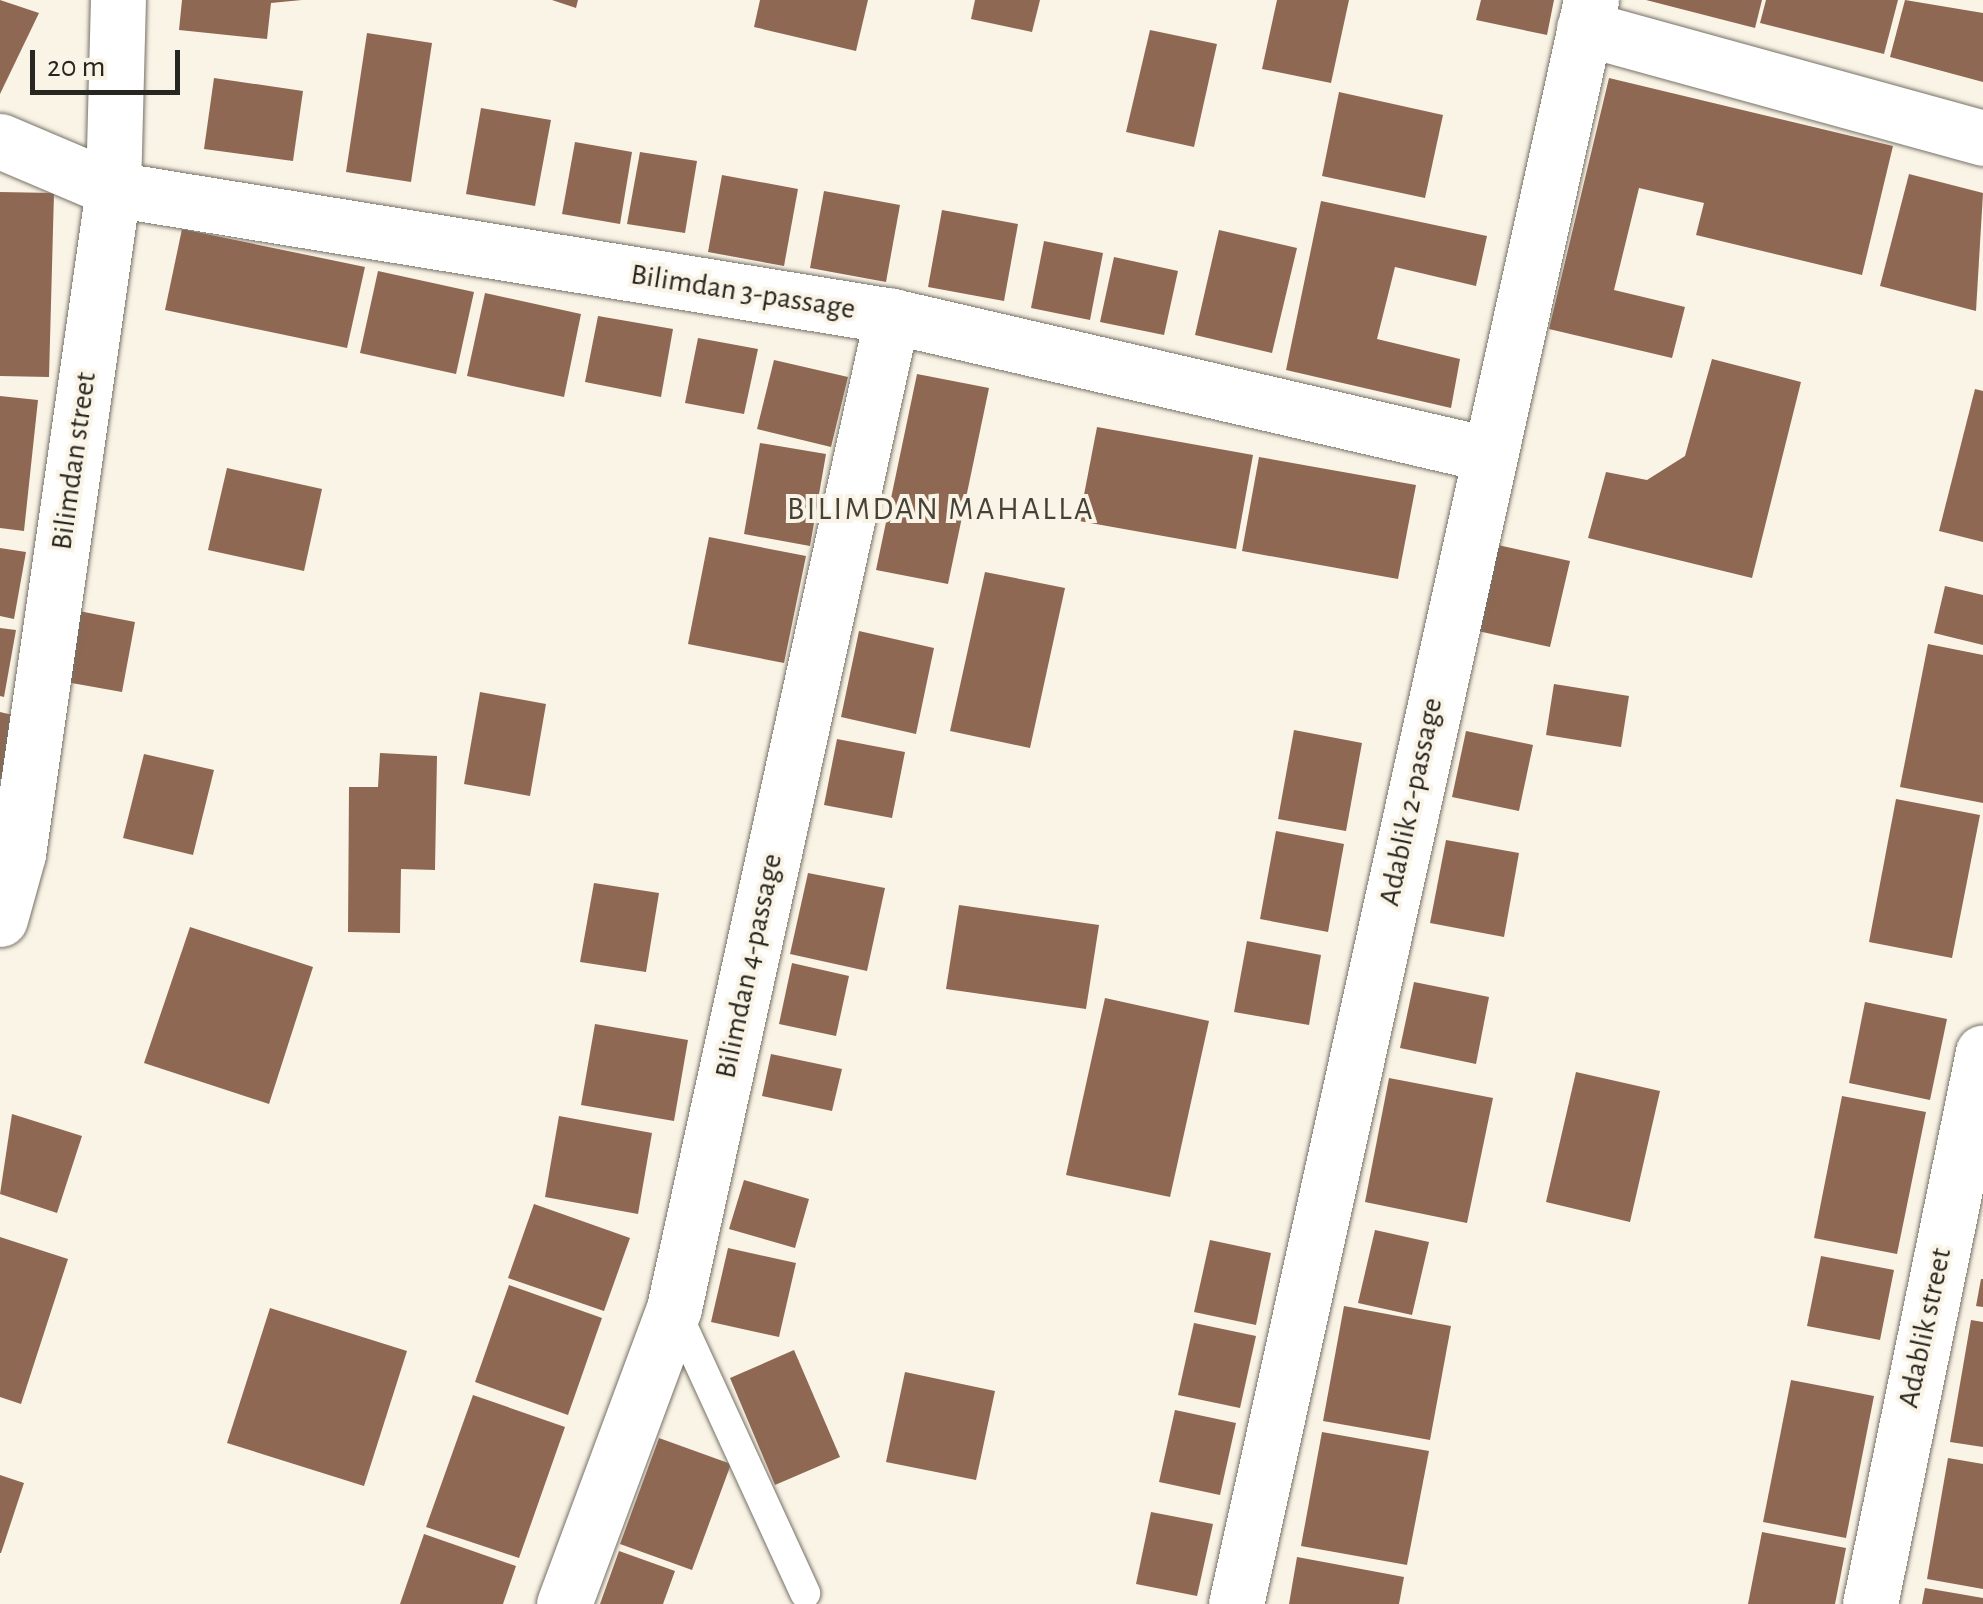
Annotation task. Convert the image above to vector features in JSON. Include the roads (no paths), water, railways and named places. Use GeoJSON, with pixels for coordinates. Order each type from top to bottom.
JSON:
{"type":"FeatureCollection","features":[{"type":"Feature","properties":{"kind":"street","name":"Bilimdan street"},"geometry":{"type":"LineString","coordinates":[[0,919],[18,854],[113,189],[118,0]]}},
{"type":"Feature","properties":{"kind":"street"},"geometry":{"type":"LineString","coordinates":[[1587,14],[1983,138]]}},
{"type":"Feature","properties":{"kind":"street","name":"Аdаblik 2-passage"},"geometry":{"type":"LineString","coordinates":[[1236,1604],[1486,454],[1587,14]]}},
{"type":"Feature","properties":{"kind":"street","name":"Bilimdan 3-passage"},"geometry":{"type":"LineString","coordinates":[[0,141],[113,189],[892,316],[1486,454]]}},
{"type":"Feature","properties":{"kind":"street","name":"Bilimdan 4-passage"},"geometry":{"type":"LineString","coordinates":[[564,1604],[674,1308],[892,316]]}},
{"type":"Feature","properties":{"kind":"street","name":"Adablik street"},"geometry":{"type":"LineString","coordinates":[[1870,1604],[1983,1052]]}},
{"type":"Feature","properties":{"kind":"lane"},"geometry":{"type":"LineString","coordinates":[[674,1308],[805,1593]]}},
{"type":"Feature","properties":{"kind":"district","name":"BILIMDAN MAHALLA"},"geometry":{"type":"Point","coordinates":[941,509]}}]}
